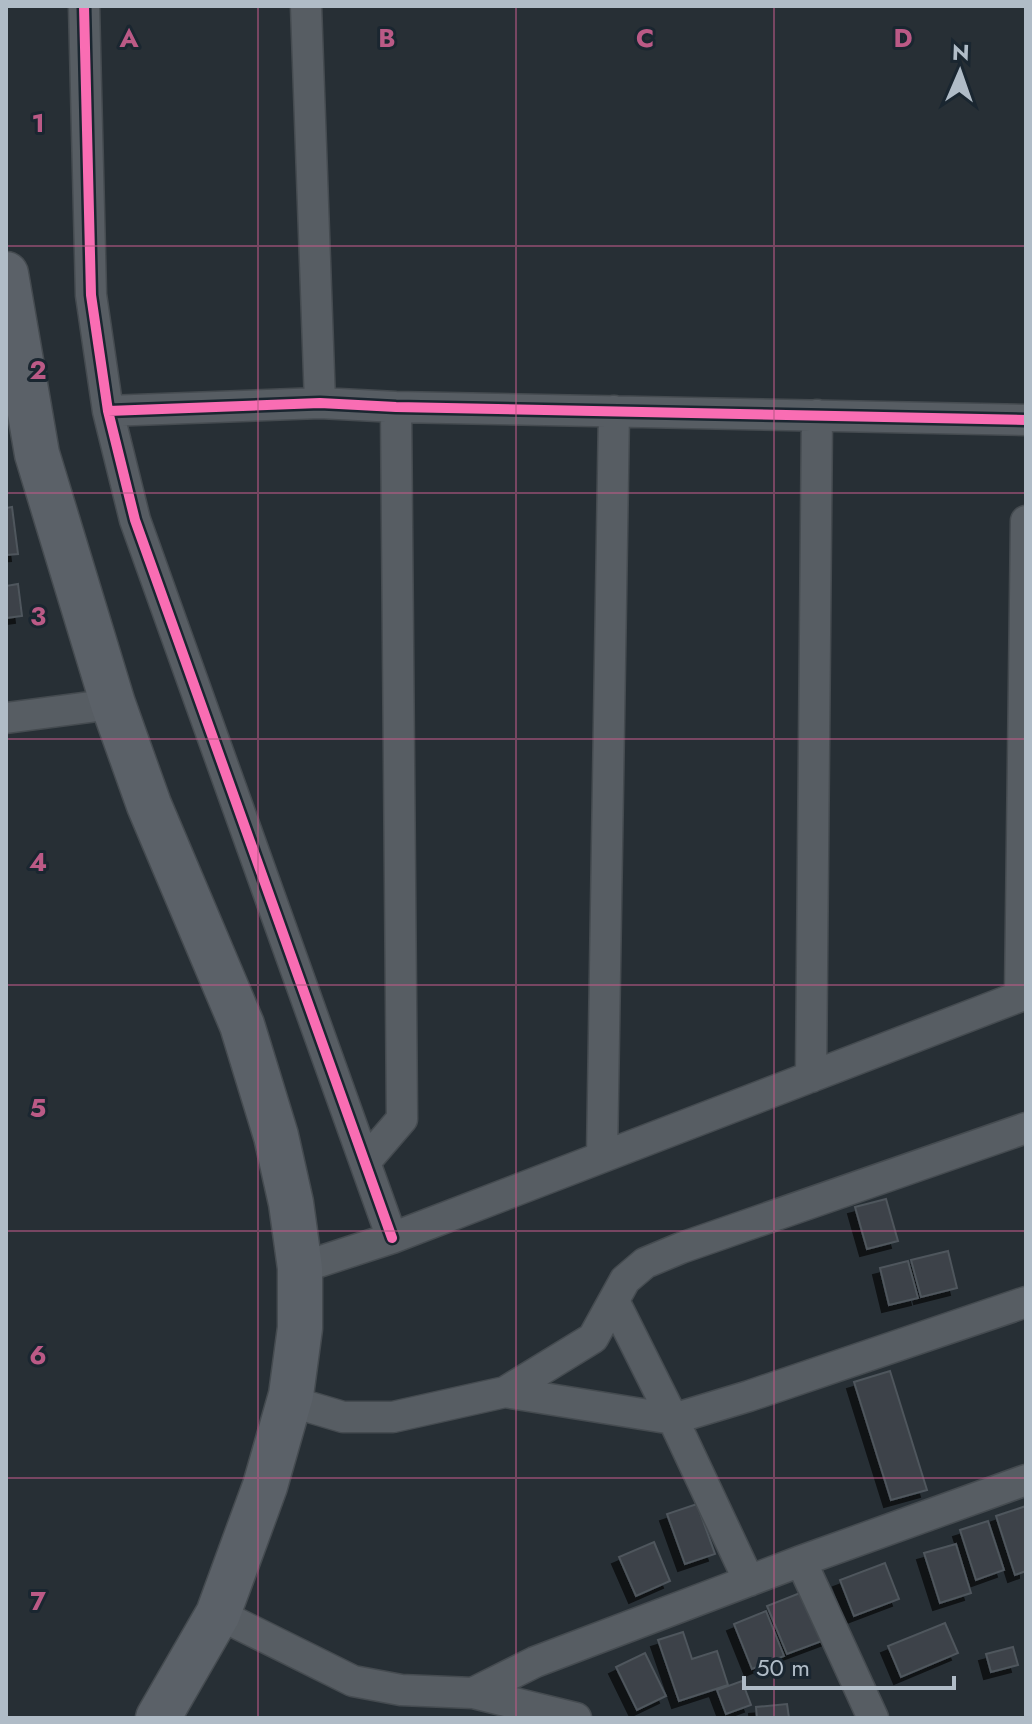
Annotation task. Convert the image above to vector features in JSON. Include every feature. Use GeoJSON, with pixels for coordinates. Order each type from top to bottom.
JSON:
{"type":"FeatureCollection","features":[{"type":"Feature","properties":{"kind":"main road"},"geometry":{"type":"LineString","coordinates":[[6,274],[37,454],[113,704],[149,805],[242,1025],[276,1136],[291,1203],[300,1268],[300,1328],[289,1401],[265,1486],[218,1614],[158,1718]]}},
{"type":"Feature","properties":{"kind":"street"},"geometry":{"type":"LineString","coordinates":[[84,6],[91,295],[108,411],[135,520],[392,1238]]}},
{"type":"Feature","properties":{"kind":"street"},"geometry":{"type":"LineString","coordinates":[[306,6],[320,403]]}},
{"type":"Feature","properties":{"kind":"street"},"geometry":{"type":"LineString","coordinates":[[108,411],[320,403],[1026,420]]}},
{"type":"Feature","properties":{"kind":"street"},"geometry":{"type":"LineString","coordinates":[[365,1162],[402,1119],[396,407]]}},
{"type":"Feature","properties":{"kind":"street"},"geometry":{"type":"LineString","coordinates":[[602,1157],[614,411]]}},
{"type":"Feature","properties":{"kind":"street"},"geometry":{"type":"LineString","coordinates":[[811,1077],[817,415]]}},
{"type":"Feature","properties":{"kind":"street"},"geometry":{"type":"LineString","coordinates":[[300,1268],[392,1238],[1023,995],[1026,521]]}},
{"type":"Feature","properties":{"kind":"street"},"geometry":{"type":"LineString","coordinates":[[6,718],[113,704]]}},
{"type":"Feature","properties":{"kind":"street"},"geometry":{"type":"LineString","coordinates":[[289,1401],[343,1417],[393,1417],[505,1392],[593,1338],[625,1280],[645,1263],[1026,1128]]}},
{"type":"Feature","properties":{"kind":"street"},"geometry":{"type":"LineString","coordinates":[[505,1392],[673,1419],[1026,1302]]}},
{"type":"Feature","properties":{"kind":"street"},"geometry":{"type":"LineString","coordinates":[[615,1303],[749,1581]]}},
{"type":"Feature","properties":{"kind":"street"},"geometry":{"type":"LineString","coordinates":[[473,1693],[535,1662],[801,1561],[1025,1483]]}},
{"type":"Feature","properties":{"kind":"street"},"geometry":{"type":"LineString","coordinates":[[801,1561],[873,1718]]}},
{"type":"Feature","properties":{"kind":"street"},"geometry":{"type":"LineString","coordinates":[[218,1614],[353,1681],[401,1690],[473,1693],[576,1718]]}},
{"type":"Feature","properties":{"kind":"building"},"geometry":{"type":"Polygon","coordinates":[[[12,507],[18,554],[6,555],[6,508],[12,507]]]}},
{"type":"Feature","properties":{"kind":"building"},"geometry":{"type":"Polygon","coordinates":[[[18,584],[22,616],[6,618],[6,586],[18,584]]]}},
{"type":"Feature","properties":{"kind":"building"},"geometry":{"type":"Polygon","coordinates":[[[886,1199],[898,1241],[867,1249],[855,1207],[886,1199]]]}},
{"type":"Feature","properties":{"kind":"building"},"geometry":{"type":"Polygon","coordinates":[[[948,1251],[957,1288],[921,1297],[911,1260],[948,1251]]]}},
{"type":"Feature","properties":{"kind":"building"},"geometry":{"type":"Polygon","coordinates":[[[908,1261],[918,1298],[889,1305],[880,1268],[908,1261]]]}},
{"type":"Feature","properties":{"kind":"building"},"geometry":{"type":"Polygon","coordinates":[[[890,1371],[927,1490],[891,1500],[854,1382],[890,1371]]]}},
{"type":"Feature","properties":{"kind":"building"},"geometry":{"type":"Polygon","coordinates":[[[697,1504],[715,1554],[685,1564],[667,1514],[697,1504]]]}},
{"type":"Feature","properties":{"kind":"building"},"geometry":{"type":"Polygon","coordinates":[[[1026,1506],[1026,1571],[1015,1575],[996,1516],[1026,1506]]]}},
{"type":"Feature","properties":{"kind":"building"},"geometry":{"type":"Polygon","coordinates":[[[988,1521],[1004,1570],[976,1580],[960,1530],[988,1521]]]}},
{"type":"Feature","properties":{"kind":"building"},"geometry":{"type":"Polygon","coordinates":[[[654,1542],[670,1581],[636,1596],[619,1557],[654,1542]]]}},
{"type":"Feature","properties":{"kind":"building"},"geometry":{"type":"Polygon","coordinates":[[[956,1544],[971,1593],[940,1603],[924,1553],[956,1544]]]}},
{"type":"Feature","properties":{"kind":"building"},"geometry":{"type":"Polygon","coordinates":[[[885,1563],[899,1599],[854,1616],[840,1580],[885,1563]]]}},
{"type":"Feature","properties":{"kind":"building"},"geometry":{"type":"Polygon","coordinates":[[[810,1589],[830,1638],[787,1654],[767,1606],[810,1589]]]}},
{"type":"Feature","properties":{"kind":"building"},"geometry":{"type":"Polygon","coordinates":[[[766,1611],[784,1656],[752,1669],[734,1624],[766,1611]]]}},
{"type":"Feature","properties":{"kind":"building"},"geometry":{"type":"Polygon","coordinates":[[[945,1623],[958,1653],[901,1677],[888,1646],[945,1623]]]}},
{"type":"Feature","properties":{"kind":"building"},"geometry":{"type":"Polygon","coordinates":[[[683,1632],[692,1659],[717,1651],[728,1685],[679,1701],[658,1640],[683,1632]]]}},
{"type":"Feature","properties":{"kind":"building"},"geometry":{"type":"Polygon","coordinates":[[[1013,1647],[1018,1665],[991,1672],[986,1654],[1013,1647]]]}},
{"type":"Feature","properties":{"kind":"building"},"geometry":{"type":"Polygon","coordinates":[[[645,1653],[666,1696],[637,1710],[616,1667],[645,1653]]]}},
{"type":"Feature","properties":{"kind":"building"},"geometry":{"type":"Polygon","coordinates":[[[742,1681],[751,1705],[726,1714],[717,1690],[742,1681]]]}},
{"type":"Feature","properties":{"kind":"building"},"geometry":{"type":"Polygon","coordinates":[[[787,1704],[789,1718],[757,1718],[756,1707],[787,1704]]]}},
{"type":"Feature","properties":{"kind":"cycle path"},"geometry":{"type":"LineString","coordinates":[[84,6],[91,295],[108,411],[135,520],[392,1238]]}},
{"type":"Feature","properties":{"kind":"cycle path"},"geometry":{"type":"LineString","coordinates":[[108,411],[320,403],[1026,420]]}}]}
